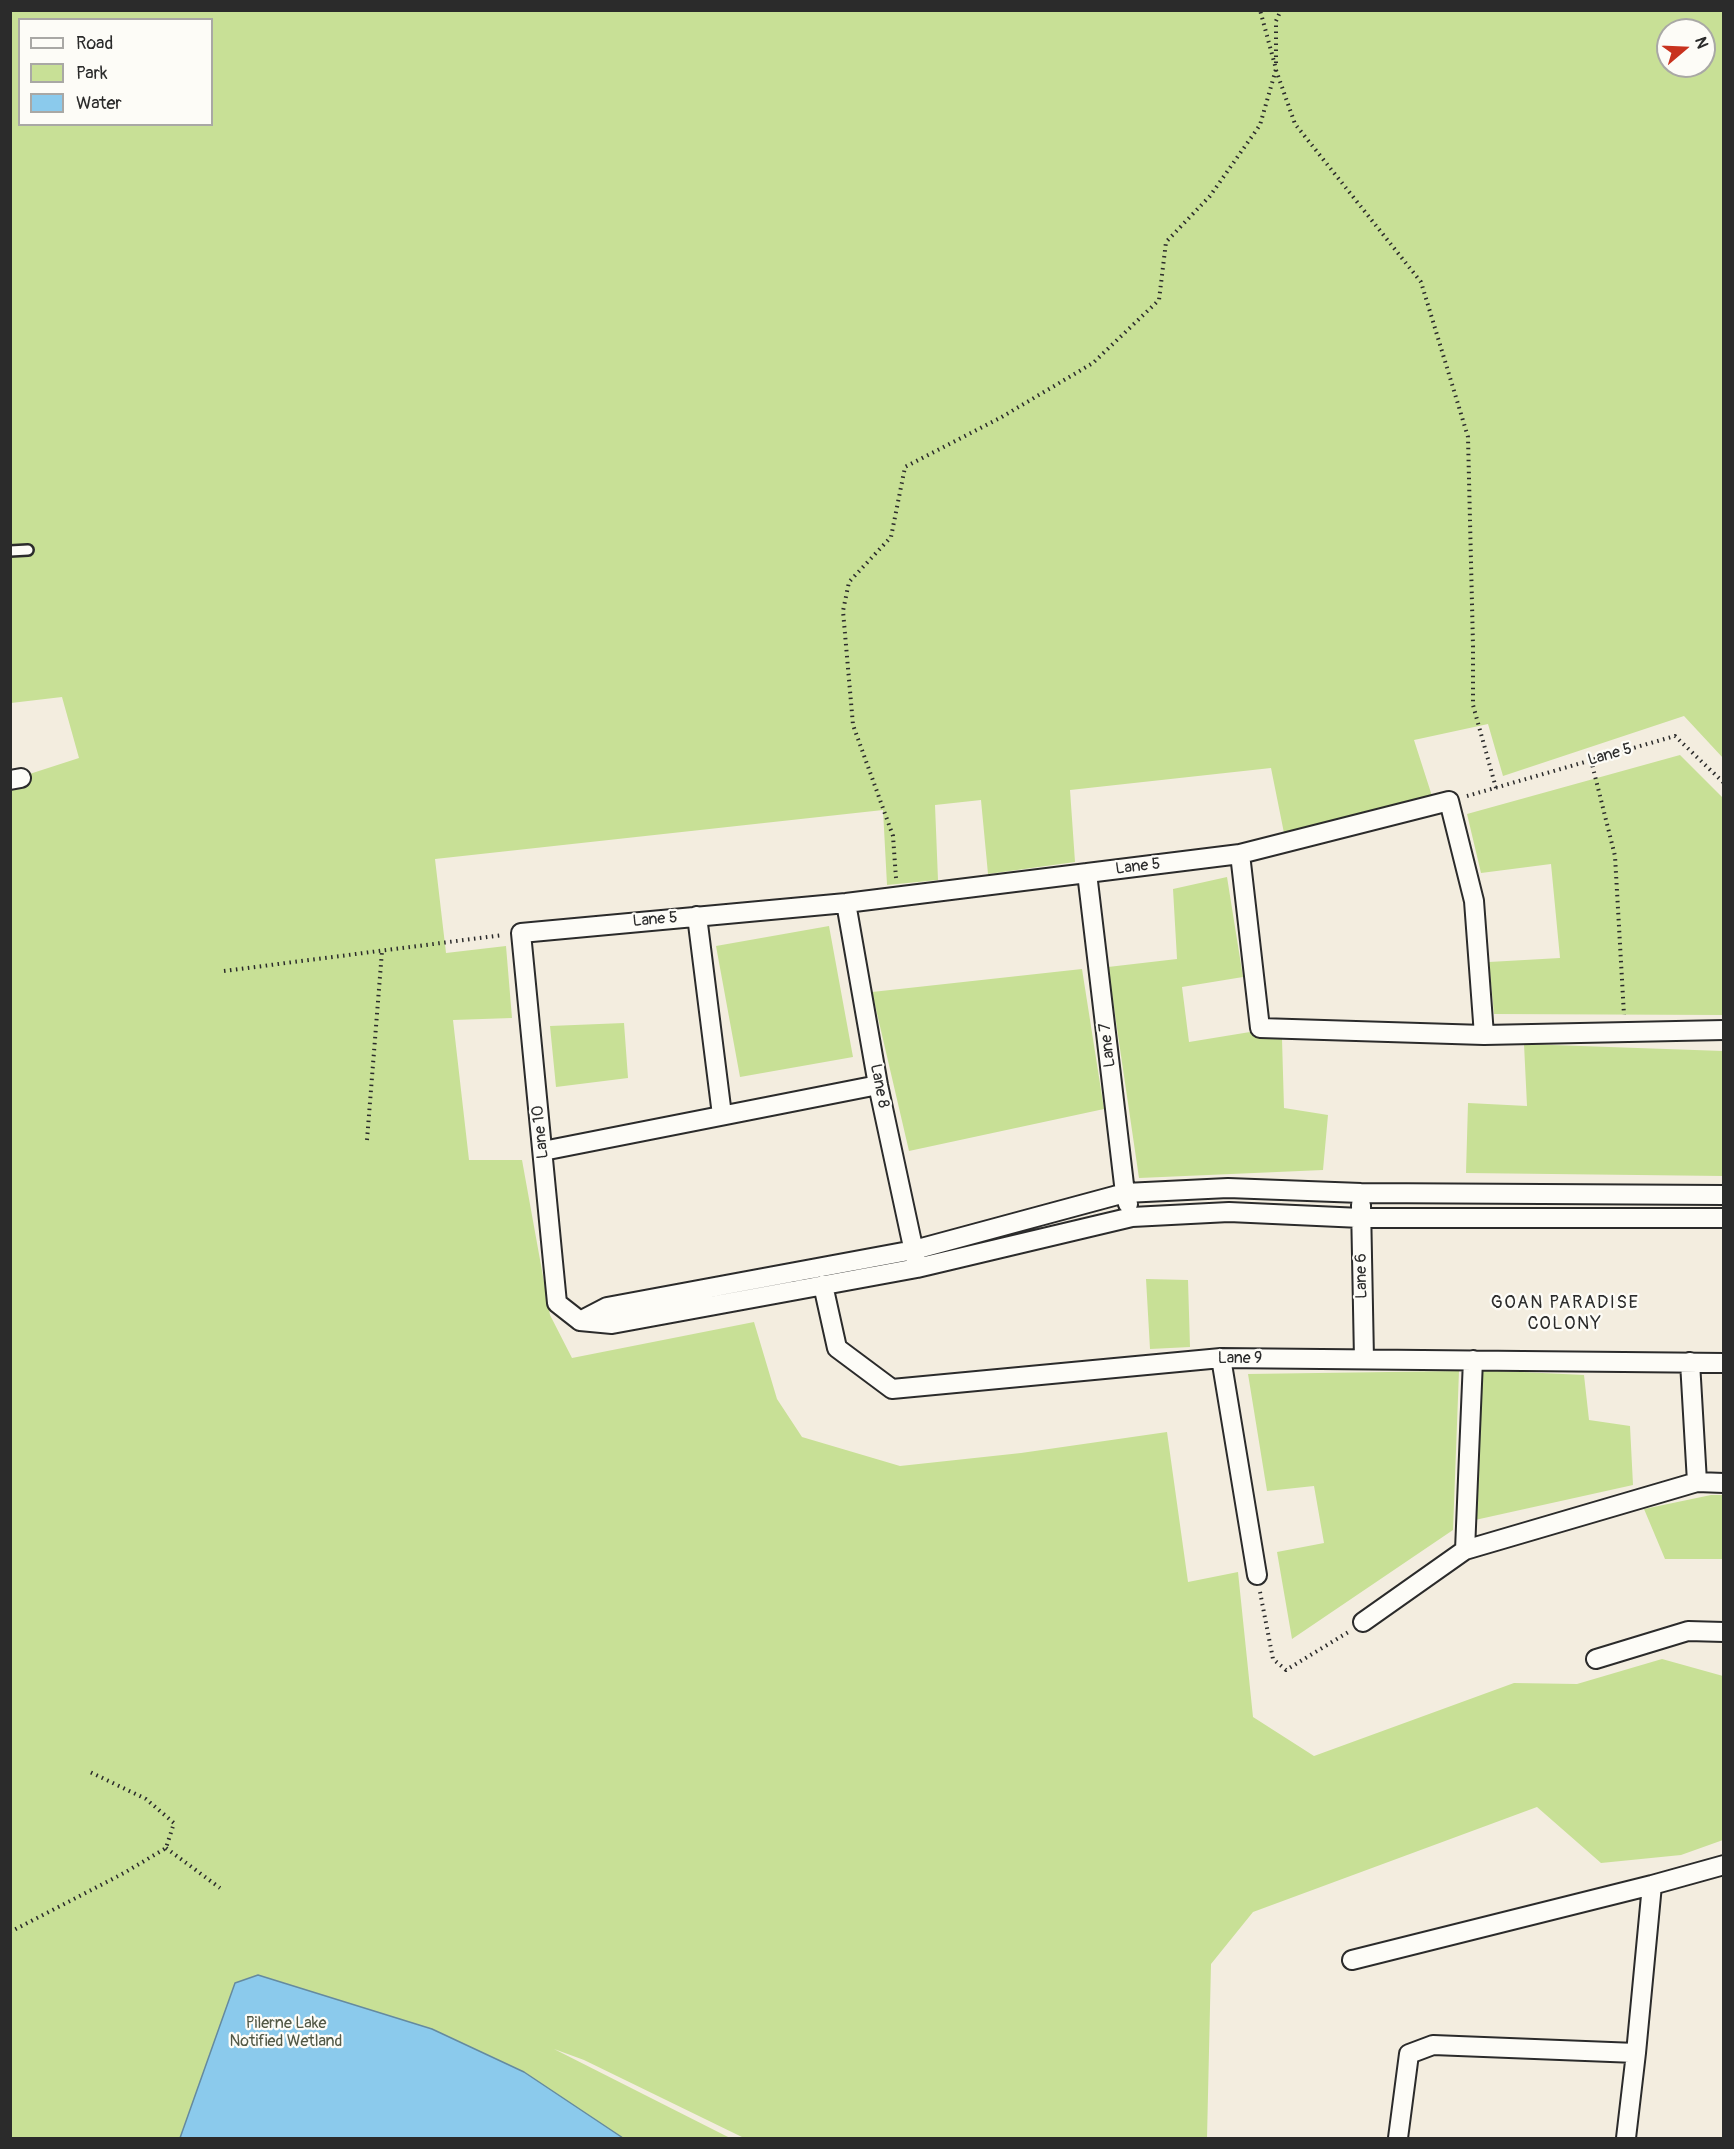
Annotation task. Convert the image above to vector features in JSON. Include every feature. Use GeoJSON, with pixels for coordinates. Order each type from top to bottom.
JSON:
{"type":"FeatureCollection","features":[{"type":"Feature","properties":{"kind":"street","name":"Lane 5"},"geometry":{"type":"LineString","coordinates":[[521,933],[846,903],[1240,855],[1449,801]]}},
{"type":"Feature","properties":{"kind":"street"},"geometry":{"type":"LineString","coordinates":[[1449,801],[1474,901],[1484,1035]]}},
{"type":"Feature","properties":{"kind":"street"},"geometry":{"type":"LineString","coordinates":[[1240,855],[1260,1028],[1484,1035],[1724,1029]]}},
{"type":"Feature","properties":{"kind":"street","name":"Lane 7"},"geometry":{"type":"LineString","coordinates":[[1087,873],[1125,1193],[1132,1217]]}},
{"type":"Feature","properties":{"kind":"street","name":"Lane 8"},"geometry":{"type":"LineString","coordinates":[[846,903],[878,1085],[916,1259]]}},
{"type":"Feature","properties":{"kind":"street"},"geometry":{"type":"LineString","coordinates":[[697,916],[722,1116]]}},
{"type":"Feature","properties":{"kind":"street","name":"Lane 10"},"geometry":{"type":"LineString","coordinates":[[521,933],[557,1303],[580,1321]]}},
{"type":"Feature","properties":{"kind":"street"},"geometry":{"type":"LineString","coordinates":[[543,1151],[878,1085]]}},
{"type":"Feature","properties":{"kind":"street"},"geometry":{"type":"LineString","coordinates":[[580,1321],[612,1324],[823,1285],[916,1259],[1125,1193],[1228,1188],[1361,1193],[1724,1195]]}},
{"type":"Feature","properties":{"kind":"street","name":"Lane 6"},"geometry":{"type":"LineString","coordinates":[[1361,1193],[1364,1359]]}},
{"type":"Feature","properties":{"kind":"street"},"geometry":{"type":"LineString","coordinates":[[580,1321],[607,1307],[916,1259],[1132,1217],[1229,1212],[1361,1218],[1724,1218]]}},
{"type":"Feature","properties":{"kind":"street","name":"Lane 9"},"geometry":{"type":"LineString","coordinates":[[823,1285],[837,1348],[892,1389],[1221,1358],[1724,1363]]}},
{"type":"Feature","properties":{"kind":"street"},"geometry":{"type":"LineString","coordinates":[[1221,1358],[1257,1575]]}},
{"type":"Feature","properties":{"kind":"street"},"geometry":{"type":"LineString","coordinates":[[1465,1550],[1473,1360]]}},
{"type":"Feature","properties":{"kind":"street"},"geometry":{"type":"LineString","coordinates":[[1690,1362],[1698,1482]]}},
{"type":"Feature","properties":{"kind":"street"},"geometry":{"type":"LineString","coordinates":[[1363,1622],[1465,1550],[1698,1482],[1724,1483]]}},
{"type":"Feature","properties":{"kind":"street"},"geometry":{"type":"LineString","coordinates":[[1596,1659],[1688,1631],[1724,1632]]}},
{"type":"Feature","properties":{"kind":"street"},"geometry":{"type":"LineString","coordinates":[[1352,1959],[1653,1885],[1724,1864]]}},
{"type":"Feature","properties":{"kind":"street"},"geometry":{"type":"LineString","coordinates":[[1626,2139],[1653,1885]]}},
{"type":"Feature","properties":{"kind":"street"},"geometry":{"type":"LineString","coordinates":[[1398,2139],[1409,2054],[1433,2044],[1636,2053]]}},
{"type":"Feature","properties":{"kind":"lane"},"geometry":{"type":"LineString","coordinates":[[10,551],[28,550]]}},
{"type":"Feature","properties":{"kind":"path"},"geometry":{"type":"LineString","coordinates":[[1260,10],[1276,69],[1295,124],[1421,282],[1468,437],[1473,705],[1496,788]]}},
{"type":"Feature","properties":{"kind":"path"},"geometry":{"type":"LineString","coordinates":[[897,897],[893,836],[853,725],[843,611],[849,582],[891,537],[905,467],[1000,418],[1093,363],[1159,300],[1166,242],[1210,196],[1260,125],[1276,69],[1276,21],[1281,10]]}},
{"type":"Feature","properties":{"kind":"path","name":"Lane 5"},"geometry":{"type":"LineString","coordinates":[[1449,801],[1675,736],[1724,783]]}},
{"type":"Feature","properties":{"kind":"path"},"geometry":{"type":"LineString","coordinates":[[1591,760],[1615,856],[1625,1031]]}},
{"type":"Feature","properties":{"kind":"path"},"geometry":{"type":"LineString","coordinates":[[224,971],[521,933]]}},
{"type":"Feature","properties":{"kind":"path"},"geometry":{"type":"LineString","coordinates":[[368,1140],[382,951]]}},
{"type":"Feature","properties":{"kind":"path"},"geometry":{"type":"LineString","coordinates":[[1257,1575],[1273,1659],[1286,1670],[1363,1622]]}},
{"type":"Feature","properties":{"kind":"path"},"geometry":{"type":"LineString","coordinates":[[10,1932],[124,1874],[166,1848],[174,1823],[146,1799],[90,1772]]}},
{"type":"Feature","properties":{"kind":"path"},"geometry":{"type":"LineString","coordinates":[[166,1848],[220,1888]]}},
{"type":"Feature","properties":{"kind":"green space","name":"Pilerne Lake Notified Wetland"},"geometry":{"type":"Polygon","coordinates":[[[10,11],[1723,11],[1723,758],[1684,716],[1503,776],[1488,724],[1414,740],[1432,796],[1284,833],[1271,768],[1070,790],[1075,862],[988,874],[981,800],[935,805],[938,880],[887,885],[883,810],[435,859],[446,953],[506,946],[512,1018],[453,1020],[469,1160],[522,1160],[550,1315],[572,1358],[754,1322],[777,1399],[802,1437],[900,1466],[1021,1453],[1167,1432],[1188,1582],[1238,1572],[1253,1717],[1314,1756],[1514,1683],[1577,1684],[1662,1659],[1723,1676],[1723,1840],[1681,1855],[1601,1863],[1537,1807],[1253,1912],[1211,1964],[1207,2138],[744,2138],[584,2060],[554,2049],[730,2138],[11,2138],[11,780],[79,758],[62,697],[11,703],[10,11]]]}},
{"type":"Feature","properties":{"kind":"green space"},"geometry":{"type":"Polygon","coordinates":[[[1680,755],[1723,798],[1723,1015],[1494,1014],[1489,962],[1560,958],[1551,864],[1481,873],[1467,814],[1680,755]]]}},
{"type":"Feature","properties":{"kind":"green space"},"geometry":{"type":"Polygon","coordinates":[[[1227,877],[1243,977],[1182,987],[1189,1042],[1250,1032],[1282,1039],[1284,1108],[1328,1115],[1323,1170],[1139,1178],[1108,967],[1177,959],[1173,889],[1227,877]]]}},
{"type":"Feature","properties":{"kind":"green space"},"geometry":{"type":"Polygon","coordinates":[[[829,926],[853,1057],[740,1077],[716,946],[829,926]]]}},
{"type":"Feature","properties":{"kind":"green space"},"geometry":{"type":"Polygon","coordinates":[[[1082,969],[1104,1109],[909,1151],[872,992],[1082,969]]]}},
{"type":"Feature","properties":{"kind":"green space"},"geometry":{"type":"Polygon","coordinates":[[[624,1023],[628,1078],[556,1087],[550,1026],[624,1023]]]}},
{"type":"Feature","properties":{"kind":"green space"},"geometry":{"type":"Polygon","coordinates":[[[1524,1044],[1723,1051],[1723,1176],[1466,1173],[1468,1103],[1527,1106],[1524,1044]]]}},
{"type":"Feature","properties":{"kind":"green space"},"geometry":{"type":"Polygon","coordinates":[[[1146,1279],[1188,1280],[1190,1347],[1150,1349],[1146,1279]]]}},
{"type":"Feature","properties":{"kind":"green space"},"geometry":{"type":"Polygon","coordinates":[[[1480,1370],[1584,1375],[1589,1420],[1630,1426],[1633,1485],[1475,1520],[1480,1370]]]}},
{"type":"Feature","properties":{"kind":"green space"},"geometry":{"type":"Polygon","coordinates":[[[1459,1371],[1453,1530],[1292,1639],[1277,1552],[1324,1543],[1314,1486],[1267,1491],[1248,1374],[1459,1371]]]}},
{"type":"Feature","properties":{"kind":"green space"},"geometry":{"type":"Polygon","coordinates":[[[1711,1495],[1723,1495],[1723,1559],[1665,1559],[1644,1509],[1711,1495]]]}},
{"type":"Feature","properties":{"kind":"water"},"geometry":{"type":"Polygon","coordinates":[[[258,1975],[432,2029],[524,2072],[623,2138],[180,2138],[235,1983],[258,1975]]]}},
{"type":"Feature","properties":{"kind":"district","name":"GOAN PARADISE COLONY"},"geometry":{"type":"Point","coordinates":[1565,1313]}}]}
